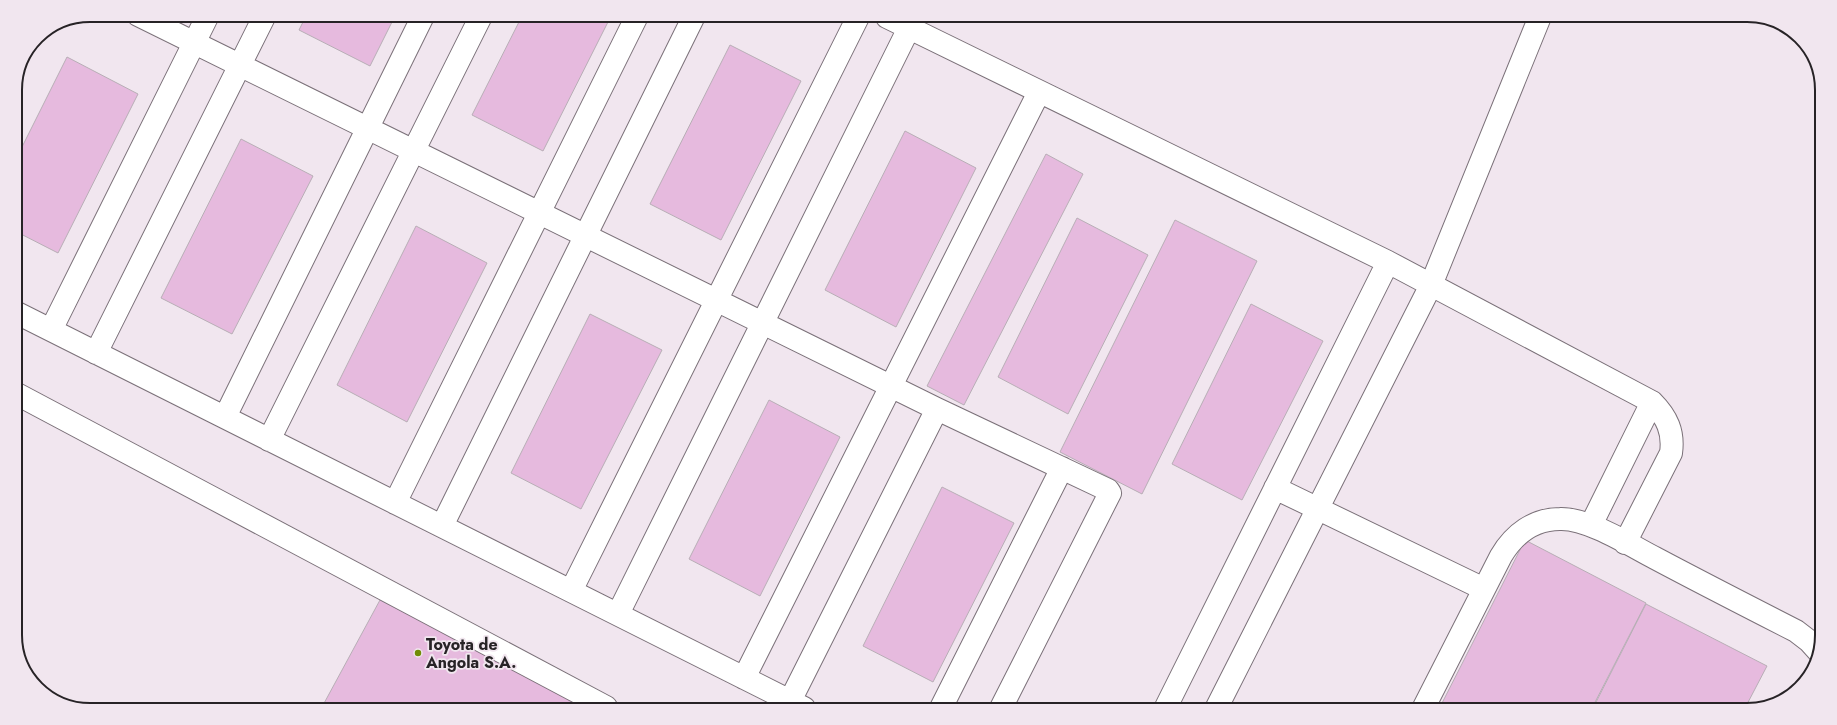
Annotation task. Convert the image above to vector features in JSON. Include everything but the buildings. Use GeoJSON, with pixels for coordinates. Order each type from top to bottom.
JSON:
{"type":"FeatureCollection","features":[{"type":"Feature","properties":{"kind":"street"},"geometry":{"type":"LineString","coordinates":[[152,22],[937,409],[1108,490],[1110,493],[1004,703]]}},
{"type":"Feature","properties":{"kind":"street"},"geometry":{"type":"LineString","coordinates":[[51,330],[204,22]]}},
{"type":"Feature","properties":{"kind":"street"},"geometry":{"type":"LineString","coordinates":[[96,353],[262,22]]}},
{"type":"Feature","properties":{"kind":"street"},"geometry":{"type":"LineString","coordinates":[[225,417],[421,22]]}},
{"type":"Feature","properties":{"kind":"street"},"geometry":{"type":"LineString","coordinates":[[269,440],[478,22]]}},
{"type":"Feature","properties":{"kind":"street"},"geometry":{"type":"LineString","coordinates":[[395,503],[634,22]]}},
{"type":"Feature","properties":{"kind":"street"},"geometry":{"type":"LineString","coordinates":[[442,526],[691,22]]}},
{"type":"Feature","properties":{"kind":"street"},"geometry":{"type":"LineString","coordinates":[[571,591],[856,22]]}},
{"type":"Feature","properties":{"kind":"street"},"geometry":{"type":"LineString","coordinates":[[897,22],[1388,262],[1652,402],[1661,412],[1671,431],[1673,442],[1672,453],[1625,543]]}},
{"type":"Feature","properties":{"kind":"street"},"geometry":{"type":"LineString","coordinates":[[1219,703],[1431,285],[1537,22]]}},
{"type":"Feature","properties":{"kind":"street"},"geometry":{"type":"LineString","coordinates":[[618,614],[909,28]]}},
{"type":"Feature","properties":{"kind":"street"},"geometry":{"type":"LineString","coordinates":[[744,678],[1038,92]]}},
{"type":"Feature","properties":{"kind":"street"},"geometry":{"type":"LineString","coordinates":[[1168,703],[1388,262]]}},
{"type":"Feature","properties":{"kind":"street"},"geometry":{"type":"LineString","coordinates":[[22,316],[795,703]]}},
{"type":"Feature","properties":{"kind":"street"},"geometry":{"type":"LineString","coordinates":[[22,397],[598,703]]}},
{"type":"Feature","properties":{"kind":"street"},"geometry":{"type":"LineString","coordinates":[[1591,526],[1652,402]]}},
{"type":"Feature","properties":{"kind":"street"},"geometry":{"type":"LineString","coordinates":[[797,703],[937,409]]}},
{"type":"Feature","properties":{"kind":"street"},"geometry":{"type":"LineString","coordinates":[[944,703],[1062,468]]}},
{"type":"Feature","properties":{"kind":"street"},"geometry":{"type":"LineString","coordinates":[[1275,488],[1484,589]]}},
{"type":"Feature","properties":{"kind":"street"},"geometry":{"type":"LineString","coordinates":[[1426,703],[1510,541],[1525,529],[1540,522],[1560,519],[1575,520],[1591,526],[1625,543],[1796,632],[1814,646]]}},
{"type":"Feature","properties":{"kind":"place","name":"Toyota de Angola S.A."},"geometry":{"type":"Point","coordinates":[418,653]}}]}
